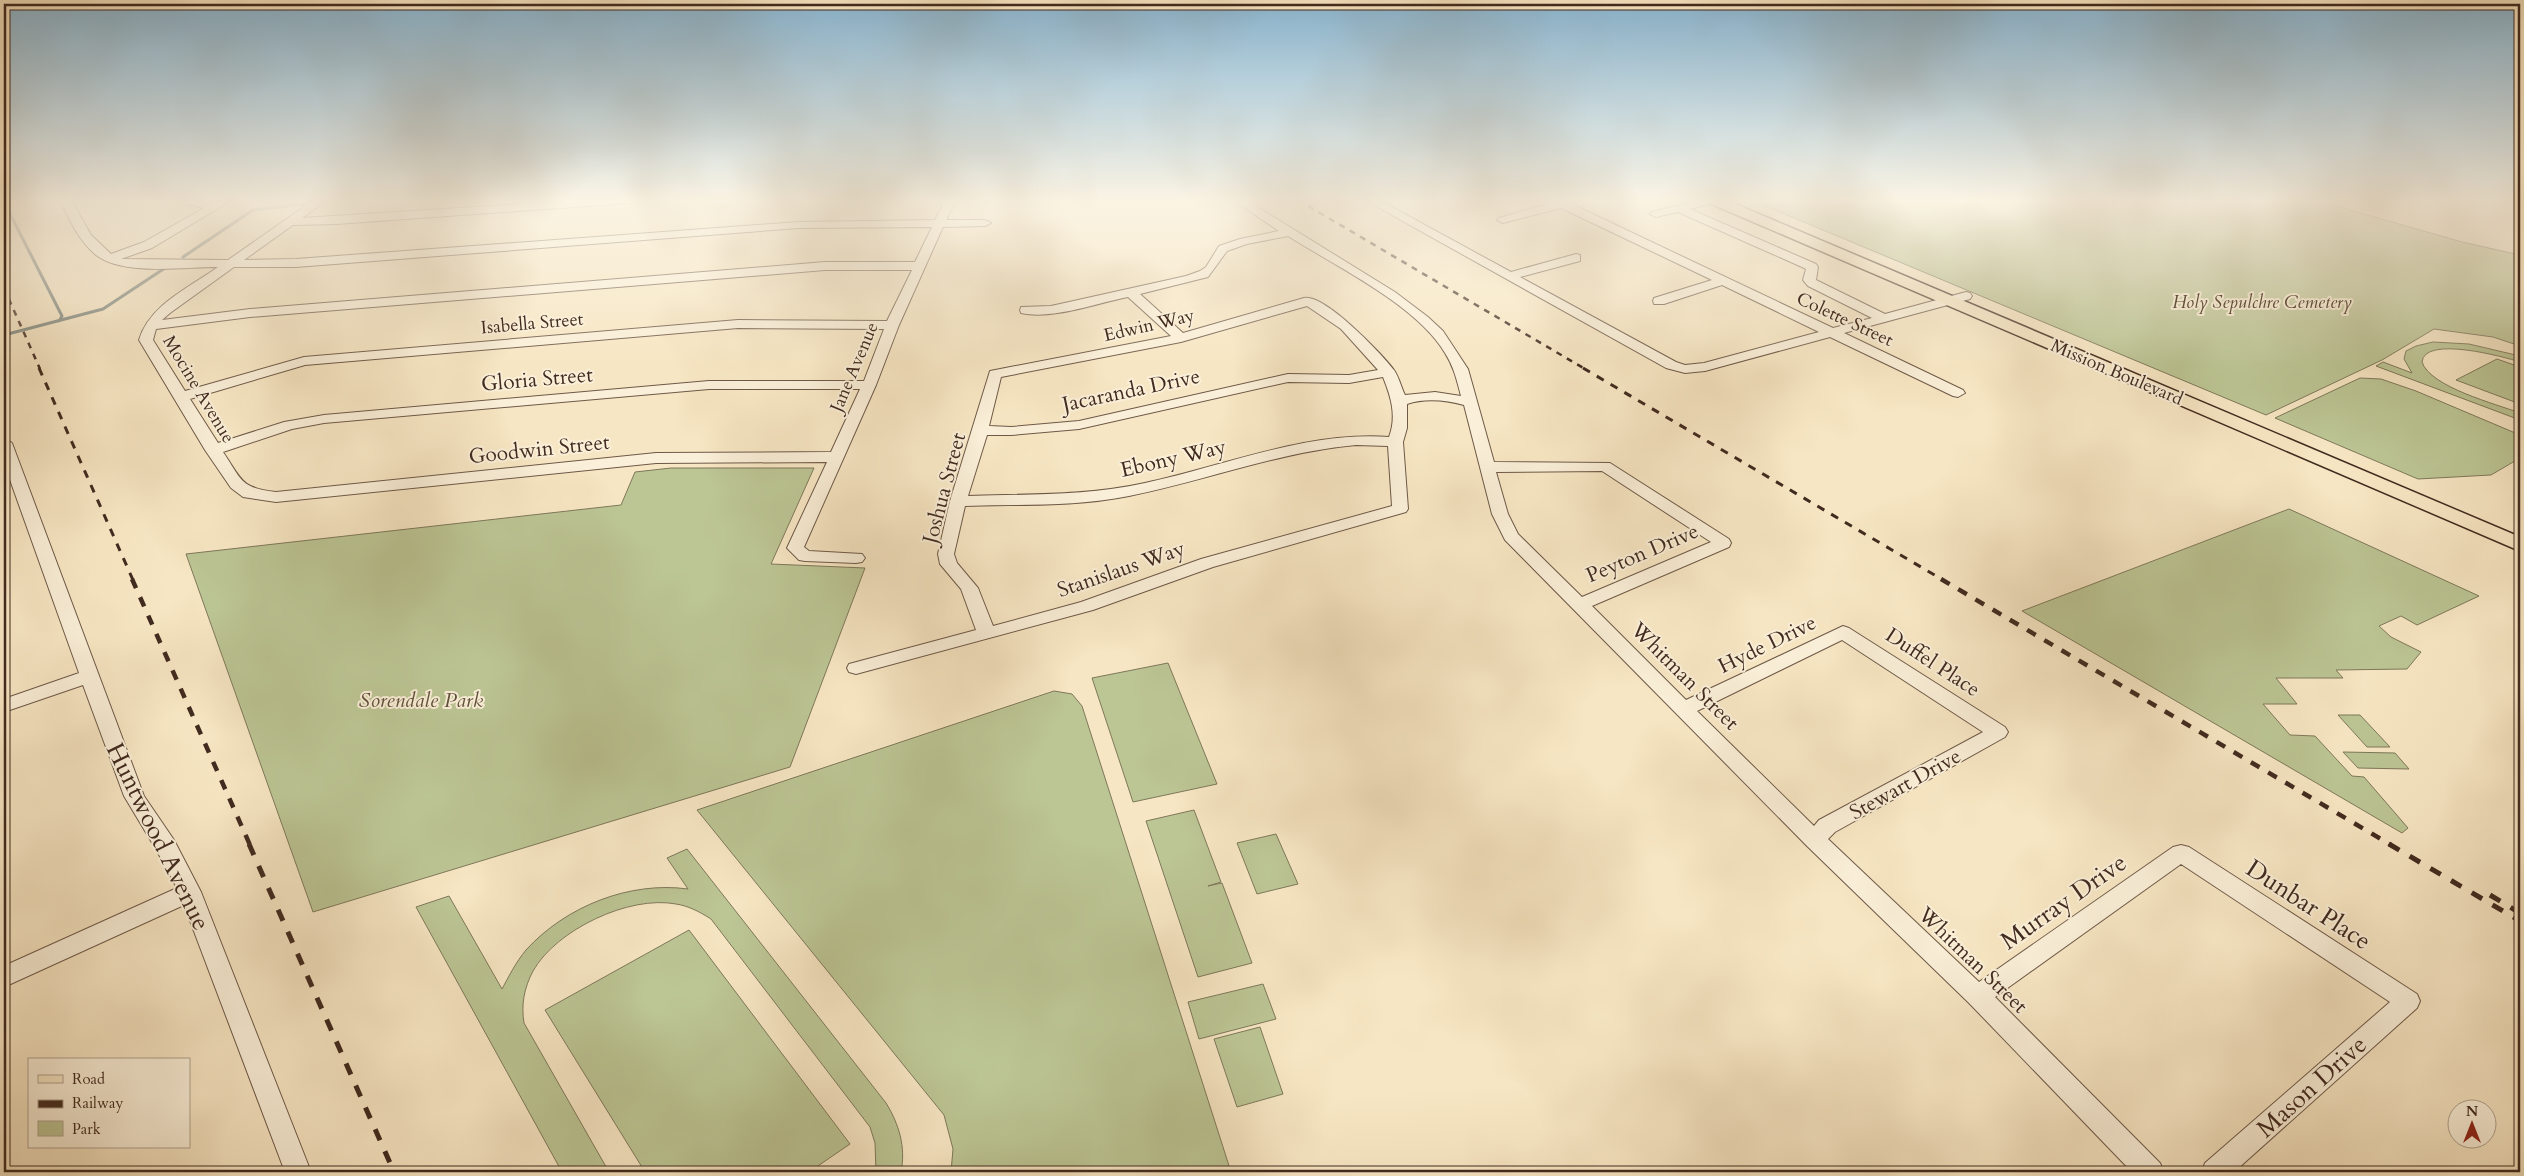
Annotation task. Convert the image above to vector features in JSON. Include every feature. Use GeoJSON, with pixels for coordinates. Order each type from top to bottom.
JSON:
{"type":"FeatureCollection","features":[{"type":"Feature","properties":{"kind":"main road","name":"Mission Boulevard"},"geometry":{"type":"LineString","coordinates":[[1851,255],[2378,468],[2520,529]]}},
{"type":"Feature","properties":{"kind":"main road","name":"Mission Boulevard"},"geometry":{"type":"LineString","coordinates":[[1860,255],[2520,545]]}},
{"type":"Feature","properties":{"kind":"main road"},"geometry":{"type":"LineString","coordinates":[[2288,444],[2304,446],[2378,468]]}},
{"type":"Feature","properties":{"kind":"street"},"geometry":{"type":"LineString","coordinates":[[104,255],[119,262],[167,264],[296,262],[393,255]]}},
{"type":"Feature","properties":{"kind":"street"},"geometry":{"type":"LineString","coordinates":[[111,258],[120,255]]}},
{"type":"Feature","properties":{"kind":"street","name":"Mocine Avenue"},"geometry":{"type":"LineString","coordinates":[[244,255],[165,310],[150,326],[146,340],[213,450],[237,485],[249,494]]}},
{"type":"Feature","properties":{"kind":"street","name":"Jane Avenue"},"geometry":{"type":"LineString","coordinates":[[856,558],[805,556],[795,548],[869,385],[892,325],[926,255]]}},
{"type":"Feature","properties":{"kind":"street"},"geometry":{"type":"LineString","coordinates":[[1026,310],[1051,310],[1204,274],[1219,255]]}},
{"type":"Feature","properties":{"kind":"street","name":"Whitman Street"},"geometry":{"type":"LineString","coordinates":[[1327,255],[1394,297],[1424,319],[1447,344],[1455,356],[1472,403],[1500,514],[1511,536],[1815,840],[1978,996],[2150,1172]]}},
{"type":"Feature","properties":{"kind":"street"},"geometry":{"type":"LineString","coordinates":[[1473,255],[1678,368],[1695,369],[1958,298]]}},
{"type":"Feature","properties":{"kind":"street","name":"Colette Street"},"geometry":{"type":"LineString","coordinates":[[1667,255],[1958,393]]}},
{"type":"Feature","properties":{"kind":"street"},"geometry":{"type":"LineString","coordinates":[[1785,255],[1812,267],[1809,280],[1812,284],[1885,319]]}},
{"type":"Feature","properties":{"kind":"street"},"geometry":{"type":"LineString","coordinates":[[1511,276],[1576,258]]}},
{"type":"Feature","properties":{"kind":"street"},"geometry":{"type":"LineString","coordinates":[[150,326],[250,313],[815,267],[921,266]]}},
{"type":"Feature","properties":{"kind":"street"},"geometry":{"type":"LineString","coordinates":[[1659,301],[1721,281]]}},
{"type":"Feature","properties":{"kind":"street"},"geometry":{"type":"LineString","coordinates":[[1130,292],[1181,338]]}},
{"type":"Feature","properties":{"kind":"street","name":"Edwin Way"},"geometry":{"type":"LineString","coordinates":[[995,374],[1181,338],[1309,301],[1346,326],[1388,372]]}},
{"type":"Feature","properties":{"kind":"street","name":"Isabella Street"},"geometry":{"type":"LineString","coordinates":[[181,397],[304,361],[738,324],[892,325]]}},
{"type":"Feature","properties":{"kind":"street"},"geometry":{"type":"LineString","coordinates":[[1388,372],[1400,402],[1400,428],[1395,442]]}},
{"type":"Feature","properties":{"kind":"street","name":"Jacaranda Drive"},"geometry":{"type":"LineString","coordinates":[[981,430],[1011,431],[1079,425],[1288,378],[1349,379],[1388,372]]}},
{"type":"Feature","properties":{"kind":"street","name":"Joshua Street"},"geometry":{"type":"LineString","coordinates":[[987,634],[969,588],[949,564],[946,554],[958,501],[981,430],[995,374]]}},
{"type":"Feature","properties":{"kind":"street","name":"Gloria Street"},"geometry":{"type":"LineString","coordinates":[[213,450],[289,425],[324,419],[709,385],[869,385]]}},
{"type":"Feature","properties":{"kind":"street"},"geometry":{"type":"LineString","coordinates":[[1400,402],[1411,407],[1455,407],[1472,403]]}},
{"type":"Feature","properties":{"kind":"street","name":"Ebony Way"},"geometry":{"type":"LineString","coordinates":[[958,501],[1040,501],[1084,498],[1205,474],[1327,442],[1371,440],[1395,442]]}},
{"type":"Feature","properties":{"kind":"street","name":"Stanislaus Way"},"geometry":{"type":"LineString","coordinates":[[856,668],[1087,606],[1207,563],[1400,509],[1395,442]]}},
{"type":"Feature","properties":{"kind":"street","name":"Huntwood Avenue"},"geometry":{"type":"LineString","coordinates":[[4,443],[9,470],[134,796],[148,821],[166,846],[190,892],[298,1172]]}},
{"type":"Feature","properties":{"kind":"street","name":"Goodwin Street"},"geometry":{"type":"LineString","coordinates":[[249,494],[276,498],[656,458],[694,456],[835,457]]}},
{"type":"Feature","properties":{"kind":"street","name":"Peyton Drive"},"geometry":{"type":"LineString","coordinates":[[1487,467],[1605,466],[1723,543],[1579,605]]}},
{"type":"Feature","properties":{"kind":"street","name":"Hyde Drive"},"geometry":{"type":"LineString","coordinates":[[1684,710],[1843,632]]}},
{"type":"Feature","properties":{"kind":"street","name":"Duffel Place"},"geometry":{"type":"LineString","coordinates":[[1843,632],[1998,732]]}},
{"type":"Feature","properties":{"kind":"street"},"geometry":{"type":"LineString","coordinates":[[4,706],[89,676]]}},
{"type":"Feature","properties":{"kind":"street","name":"Stewart Drive"},"geometry":{"type":"LineString","coordinates":[[1815,840],[1828,826],[1998,732]]}},
{"type":"Feature","properties":{"kind":"street","name":"Murray Drive"},"geometry":{"type":"LineString","coordinates":[[1978,996],[2181,853]]}},
{"type":"Feature","properties":{"kind":"street","name":"Dunbar Place"},"geometry":{"type":"LineString","coordinates":[[2181,853],[2408,1001]]}},
{"type":"Feature","properties":{"kind":"street"},"geometry":{"type":"LineString","coordinates":[[4,977],[190,892]]}},
{"type":"Feature","properties":{"kind":"street","name":"Mason Drive"},"geometry":{"type":"LineString","coordinates":[[2215,1172],[2408,1001]]}},
{"type":"Feature","properties":{"kind":"green space","name":"Holy Sepulchre Cemetery"},"geometry":{"type":"Polygon","coordinates":[[[1882,255],[2520,255],[2520,346],[2493,337],[2434,329],[2382,360],[2266,415],[1882,255]]]}},
{"type":"Feature","properties":{"kind":"green space"},"geometry":{"type":"Polygon","coordinates":[[[2433,342],[2469,344],[2520,356],[2520,362],[2483,353],[2450,349],[2436,350],[2426,354],[2422,362],[2428,371],[2450,387],[2520,413],[2520,420],[2376,366],[2383,362],[2412,373],[2404,359],[2406,351],[2416,346],[2433,342]]]}},
{"type":"Feature","properties":{"kind":"green space"},"geometry":{"type":"Polygon","coordinates":[[[2497,359],[2520,367],[2520,404],[2456,380],[2497,359]]]}},
{"type":"Feature","properties":{"kind":"green space"},"geometry":{"type":"Polygon","coordinates":[[[2360,378],[2381,379],[2416,391],[2520,435],[2520,458],[2491,475],[2418,479],[2275,418],[2360,378]]]}},
{"type":"Feature","properties":{"kind":"green space","name":"Sorendale Park"},"geometry":{"type":"Polygon","coordinates":[[[671,468],[814,468],[771,564],[865,568],[790,767],[313,912],[186,554],[621,505],[635,472],[671,468]]]}},
{"type":"Feature","properties":{"kind":"green space"},"geometry":{"type":"Polygon","coordinates":[[[2289,509],[2479,596],[2417,625],[2401,616],[2379,626],[2391,637],[2421,652],[2407,669],[2336,670],[2343,678],[2276,678],[2297,704],[2263,704],[2290,735],[2315,736],[2352,776],[2364,777],[2408,828],[2402,833],[2022,611],[2289,509]]]}},
{"type":"Feature","properties":{"kind":"green space"},"geometry":{"type":"Polygon","coordinates":[[[1168,663],[1217,784],[1133,802],[1092,678],[1168,663]]]}},
{"type":"Feature","properties":{"kind":"green space"},"geometry":{"type":"Polygon","coordinates":[[[1054,691],[1072,694],[1082,706],[1231,1172],[951,1172],[953,1149],[944,1115],[697,810],[1054,691]]]}},
{"type":"Feature","properties":{"kind":"green space"},"geometry":{"type":"Polygon","coordinates":[[[2338,715],[2360,715],[2390,747],[2367,747],[2338,715]]]}},
{"type":"Feature","properties":{"kind":"green space"},"geometry":{"type":"Polygon","coordinates":[[[2343,752],[2395,753],[2409,769],[2358,768],[2343,752]]]}},
{"type":"Feature","properties":{"kind":"green space"},"geometry":{"type":"Polygon","coordinates":[[[1194,810],[1221,882],[1208,886],[1222,883],[1252,963],[1198,977],[1146,821],[1194,810]]]}},
{"type":"Feature","properties":{"kind":"green space"},"geometry":{"type":"Polygon","coordinates":[[[1276,834],[1298,884],[1257,894],[1237,843],[1276,834]]]}},
{"type":"Feature","properties":{"kind":"green space"},"geometry":{"type":"Polygon","coordinates":[[[687,849],[886,1103],[895,1119],[902,1145],[901,1172],[876,1172],[875,1143],[870,1127],[711,919],[685,906],[657,903],[616,910],[576,929],[558,942],[544,956],[533,971],[527,984],[523,1003],[524,1023],[609,1172],[562,1172],[416,907],[449,896],[502,989],[526,950],[542,934],[580,909],[622,893],[644,889],[688,889],[667,858],[687,849]]]}},
{"type":"Feature","properties":{"kind":"green space"},"geometry":{"type":"Polygon","coordinates":[[[689,930],[850,1144],[809,1172],[645,1172],[545,1010],[689,930]]]}},
{"type":"Feature","properties":{"kind":"green space"},"geometry":{"type":"Polygon","coordinates":[[[1263,984],[1276,1019],[1199,1039],[1188,1002],[1263,984]]]}},
{"type":"Feature","properties":{"kind":"green space"},"geometry":{"type":"Polygon","coordinates":[[[1260,1027],[1283,1094],[1237,1107],[1214,1039],[1260,1027]]]}},
{"type":"Feature","properties":{"kind":"waterway"},"geometry":{"type":"LineString","coordinates":[[31,255],[62,316],[59,320]]}},
{"type":"Feature","properties":{"kind":"waterway"},"geometry":{"type":"LineString","coordinates":[[59,320],[103,309],[165,268]]}},
{"type":"Feature","properties":{"kind":"waterway"},"geometry":{"type":"LineString","coordinates":[[4,335],[59,320]]}},
{"type":"Feature","properties":{"kind":"railway"},"geometry":{"type":"LineString","coordinates":[[1391,255],[1585,369]]}},
{"type":"Feature","properties":{"kind":"railway"},"geometry":{"type":"LineString","coordinates":[[4,288],[40,369]]}},
{"type":"Feature","properties":{"kind":"railway"},"geometry":{"type":"LineString","coordinates":[[39,368],[133,580]]}},
{"type":"Feature","properties":{"kind":"railway"},"geometry":{"type":"LineString","coordinates":[[1583,368],[1943,580]]}},
{"type":"Feature","properties":{"kind":"railway"},"geometry":{"type":"LineString","coordinates":[[132,579],[250,845]]}},
{"type":"Feature","properties":{"kind":"railway"},"geometry":{"type":"LineString","coordinates":[[1941,579],[2391,845]]}},
{"type":"Feature","properties":{"kind":"railway"},"geometry":{"type":"LineString","coordinates":[[249,844],[394,1172]]}},
{"type":"Feature","properties":{"kind":"railway"},"geometry":{"type":"LineString","coordinates":[[2389,844],[2520,921]]}},
{"type":"Feature","properties":{"kind":"railway"},"geometry":{"type":"LineString","coordinates":[[2490,895],[2520,913]]}}]}
